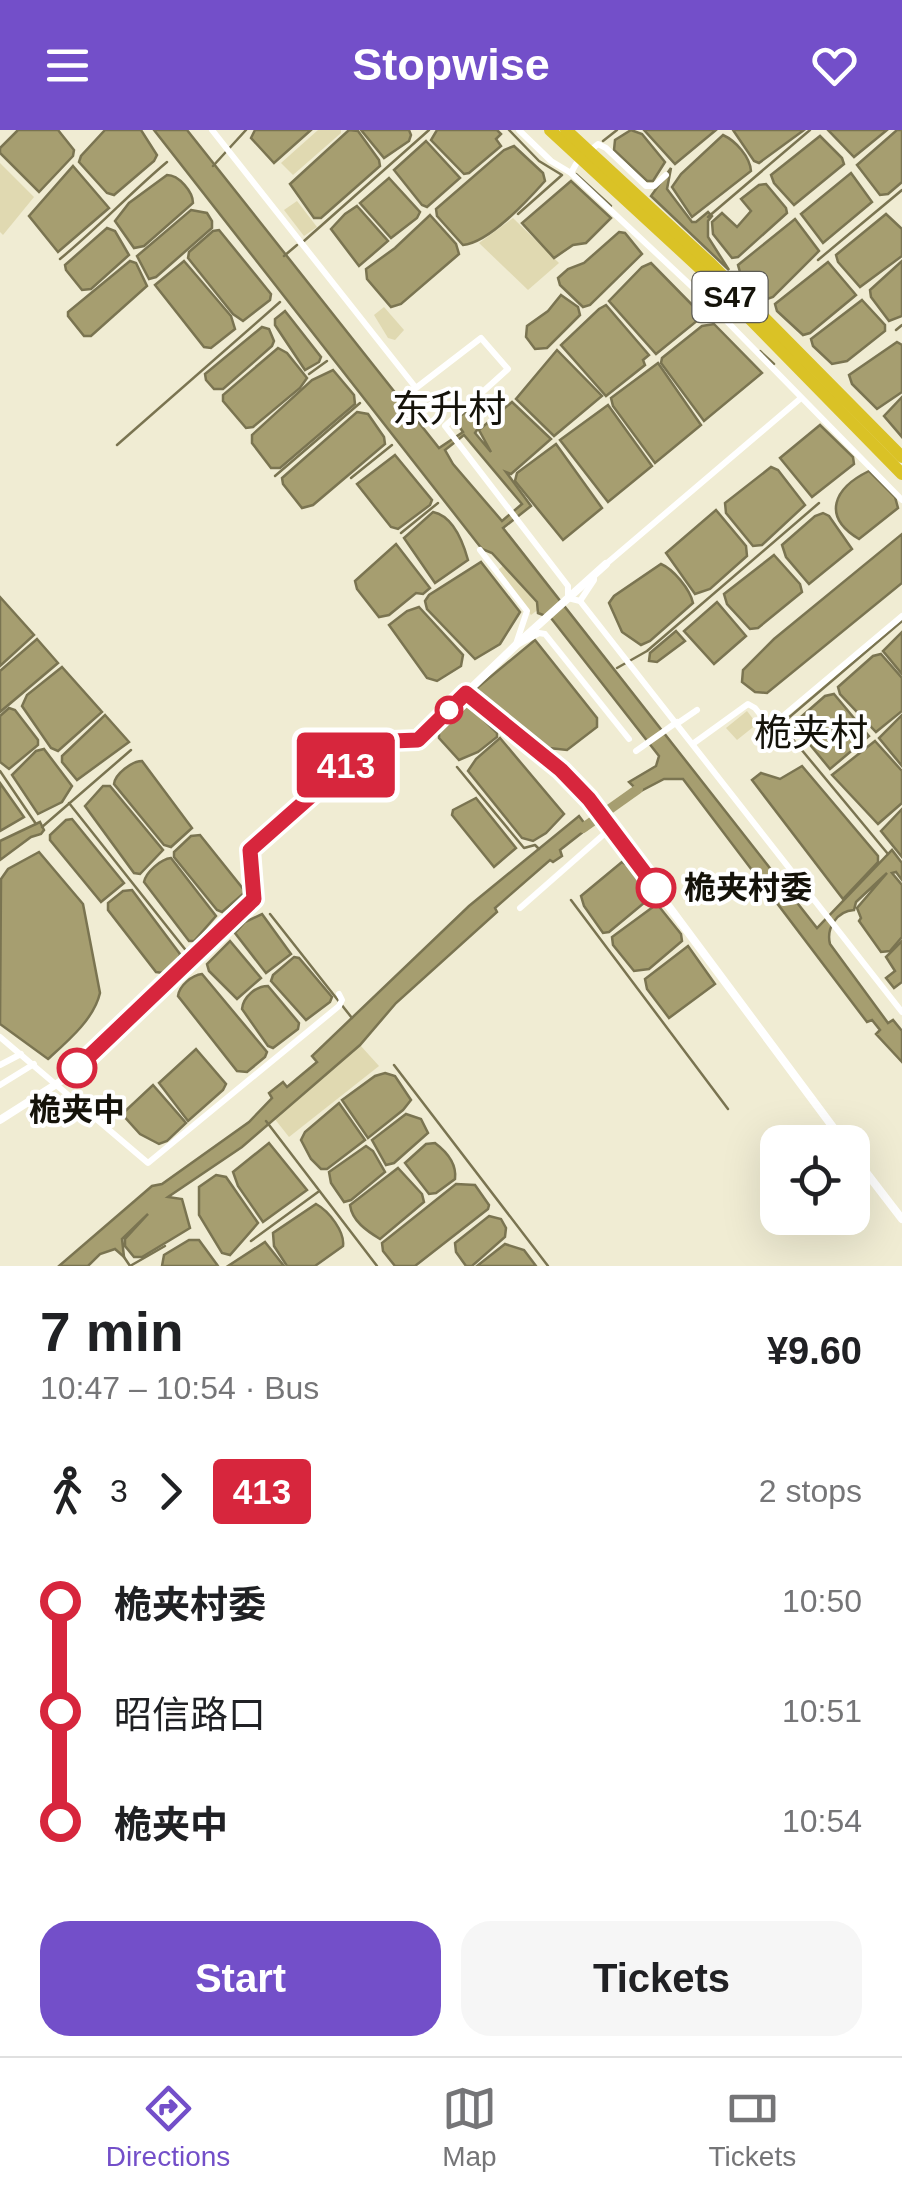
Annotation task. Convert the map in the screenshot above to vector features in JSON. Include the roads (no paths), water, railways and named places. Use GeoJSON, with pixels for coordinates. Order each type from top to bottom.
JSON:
{"type":"FeatureCollection","features":[{"type":"Feature","properties":{"kind":"highway","name":"S47"},"geometry":{"type":"LineString","coordinates":[[550,130],[704,272],[902,474]]}},
{"type":"Feature","properties":{"kind":"highway","name":"S47"},"geometry":{"type":"LineString","coordinates":[[566,130],[712,264],[902,457]]}},
{"type":"Feature","properties":{"kind":"street"},"geometry":{"type":"LineString","coordinates":[[212,130],[416,388],[481,338],[508,369],[445,426],[568,586],[568,598],[580,601],[678,722],[902,1012]]}},
{"type":"Feature","properties":{"kind":"street"},"geometry":{"type":"LineString","coordinates":[[519,130],[551,161],[571,173],[703,297],[902,500]]}},
{"type":"Feature","properties":{"kind":"street"},"geometry":{"type":"LineString","coordinates":[[593,148],[598,144],[606,148],[646,186],[654,186],[666,175]]}},
{"type":"Feature","properties":{"kind":"street"},"geometry":{"type":"LineString","coordinates":[[571,173],[576,164]]}},
{"type":"Feature","properties":{"kind":"street"},"geometry":{"type":"LineString","coordinates":[[0,1120],[58,1085],[255,897],[250,850],[363,750],[392,741],[418,740],[591,577],[801,398]]}},
{"type":"Feature","properties":{"kind":"street"},"geometry":{"type":"LineString","coordinates":[[480,550],[528,611],[518,643]]}},
{"type":"Feature","properties":{"kind":"street"},"geometry":{"type":"LineString","coordinates":[[580,601],[594,580],[591,577]]}},
{"type":"Feature","properties":{"kind":"street"},"geometry":{"type":"LineString","coordinates":[[770,727],[902,616]]}},
{"type":"Feature","properties":{"kind":"street"},"geometry":{"type":"LineString","coordinates":[[518,643],[545,634],[629,739]]}},
{"type":"Feature","properties":{"kind":"street"},"geometry":{"type":"LineString","coordinates":[[466,693],[546,756],[589,799],[831,1125]]}},
{"type":"Feature","properties":{"kind":"street"},"geometry":{"type":"LineString","coordinates":[[694,743],[748,704],[779,738]]}},
{"type":"Feature","properties":{"kind":"street"},"geometry":{"type":"LineString","coordinates":[[636,751],[697,710]]}},
{"type":"Feature","properties":{"kind":"street"},"geometry":{"type":"LineString","coordinates":[[520,908],[611,828]]}},
{"type":"Feature","properties":{"kind":"street"},"geometry":{"type":"LineString","coordinates":[[2,1042],[34,1064],[148,1163],[339,1006],[340,994]]}},
{"type":"Feature","properties":{"kind":"street"},"geometry":{"type":"LineString","coordinates":[[0,1066],[21,1054]]}},
{"type":"Feature","properties":{"kind":"street"},"geometry":{"type":"LineString","coordinates":[[0,1085],[34,1064]]}},
{"type":"Feature","properties":{"kind":"street"},"geometry":{"type":"LineString","coordinates":[[870,1177],[902,1219]]}},
{"type":"Feature","properties":{"kind":"waterway"},"geometry":{"type":"LineString","coordinates":[[213,166],[246,130]]}},
{"type":"Feature","properties":{"kind":"waterway"},"geometry":{"type":"LineString","coordinates":[[304,241],[429,130]]}},
{"type":"Feature","properties":{"kind":"waterway"},"geometry":{"type":"LineString","coordinates":[[509,130],[539,161],[562,175],[518,214]]}},
{"type":"Feature","properties":{"kind":"waterway"},"geometry":{"type":"LineString","coordinates":[[603,141],[617,130]]}},
{"type":"Feature","properties":{"kind":"waterway"},"geometry":{"type":"LineString","coordinates":[[708,217],[810,130]]}},
{"type":"Feature","properties":{"kind":"waterway"},"geometry":{"type":"LineString","coordinates":[[60,259],[167,162]]}},
{"type":"Feature","properties":{"kind":"waterway"},"geometry":{"type":"LineString","coordinates":[[576,174],[611,206]]}},
{"type":"Feature","properties":{"kind":"waterway"},"geometry":{"type":"LineString","coordinates":[[818,260],[902,190]]}},
{"type":"Feature","properties":{"kind":"waterway"},"geometry":{"type":"LineString","coordinates":[[284,256],[297,245]]}},
{"type":"Feature","properties":{"kind":"waterway"},"geometry":{"type":"LineString","coordinates":[[117,445],[280,302]]}},
{"type":"Feature","properties":{"kind":"waterway"},"geometry":{"type":"LineString","coordinates":[[896,330],[902,325]]}},
{"type":"Feature","properties":{"kind":"waterway"},"geometry":{"type":"LineString","coordinates":[[760,351],[774,364]]}},
{"type":"Feature","properties":{"kind":"waterway"},"geometry":{"type":"LineString","coordinates":[[309,374],[327,361]]}},
{"type":"Feature","properties":{"kind":"waterway"},"geometry":{"type":"LineString","coordinates":[[275,476],[360,403]]}},
{"type":"Feature","properties":{"kind":"waterway"},"geometry":{"type":"LineString","coordinates":[[351,478],[392,445]]}},
{"type":"Feature","properties":{"kind":"waterway"},"geometry":{"type":"LineString","coordinates":[[401,533],[438,503]]}},
{"type":"Feature","properties":{"kind":"waterway"},"geometry":{"type":"LineString","coordinates":[[617,668],[647,651],[819,503]]}},
{"type":"Feature","properties":{"kind":"waterway"},"geometry":{"type":"LineString","coordinates":[[888,854],[786,731],[786,720],[902,621]]}},
{"type":"Feature","properties":{"kind":"waterway"},"geometry":{"type":"LineString","coordinates":[[42,827],[131,750]]}},
{"type":"Feature","properties":{"kind":"waterway"},"geometry":{"type":"LineString","coordinates":[[457,767],[524,848],[535,845],[539,849]]}},
{"type":"Feature","properties":{"kind":"waterway"},"geometry":{"type":"LineString","coordinates":[[0,771],[36,824]]}},
{"type":"Feature","properties":{"kind":"waterway"},"geometry":{"type":"LineString","coordinates":[[583,828],[638,789]]}},
{"type":"Feature","properties":{"kind":"waterway"},"geometry":{"type":"LineString","coordinates":[[69,803],[188,953]]}},
{"type":"Feature","properties":{"kind":"waterway"},"geometry":{"type":"LineString","coordinates":[[571,900],[728,1109]]}},
{"type":"Feature","properties":{"kind":"waterway"},"geometry":{"type":"LineString","coordinates":[[270,914],[352,1018]]}},
{"type":"Feature","properties":{"kind":"waterway"},"geometry":{"type":"LineString","coordinates":[[394,1065],[548,1266]]}},
{"type":"Feature","properties":{"kind":"waterway"},"geometry":{"type":"LineString","coordinates":[[266,1121],[377,1266]]}},
{"type":"Feature","properties":{"kind":"waterway"},"geometry":{"type":"LineString","coordinates":[[251,1241],[318,1192]]}},
{"type":"Feature","properties":{"kind":"waterway"},"geometry":{"type":"LineString","coordinates":[[124,1257],[130,1266],[165,1246]]}},
{"type":"Feature","properties":{"kind":"place","name":"桅夹村委"},"geometry":{"type":"Point","coordinates":[656,888]}},
{"type":"Feature","properties":{"kind":"place","name":"桅夹中"},"geometry":{"type":"Point","coordinates":[77,1068]}},
{"type":"Feature","properties":{"kind":"district","name":"东升村"},"geometry":{"type":"Point","coordinates":[449,409]}},
{"type":"Feature","properties":{"kind":"district","name":"桅夹村"},"geometry":{"type":"Point","coordinates":[811,733]}}]}
